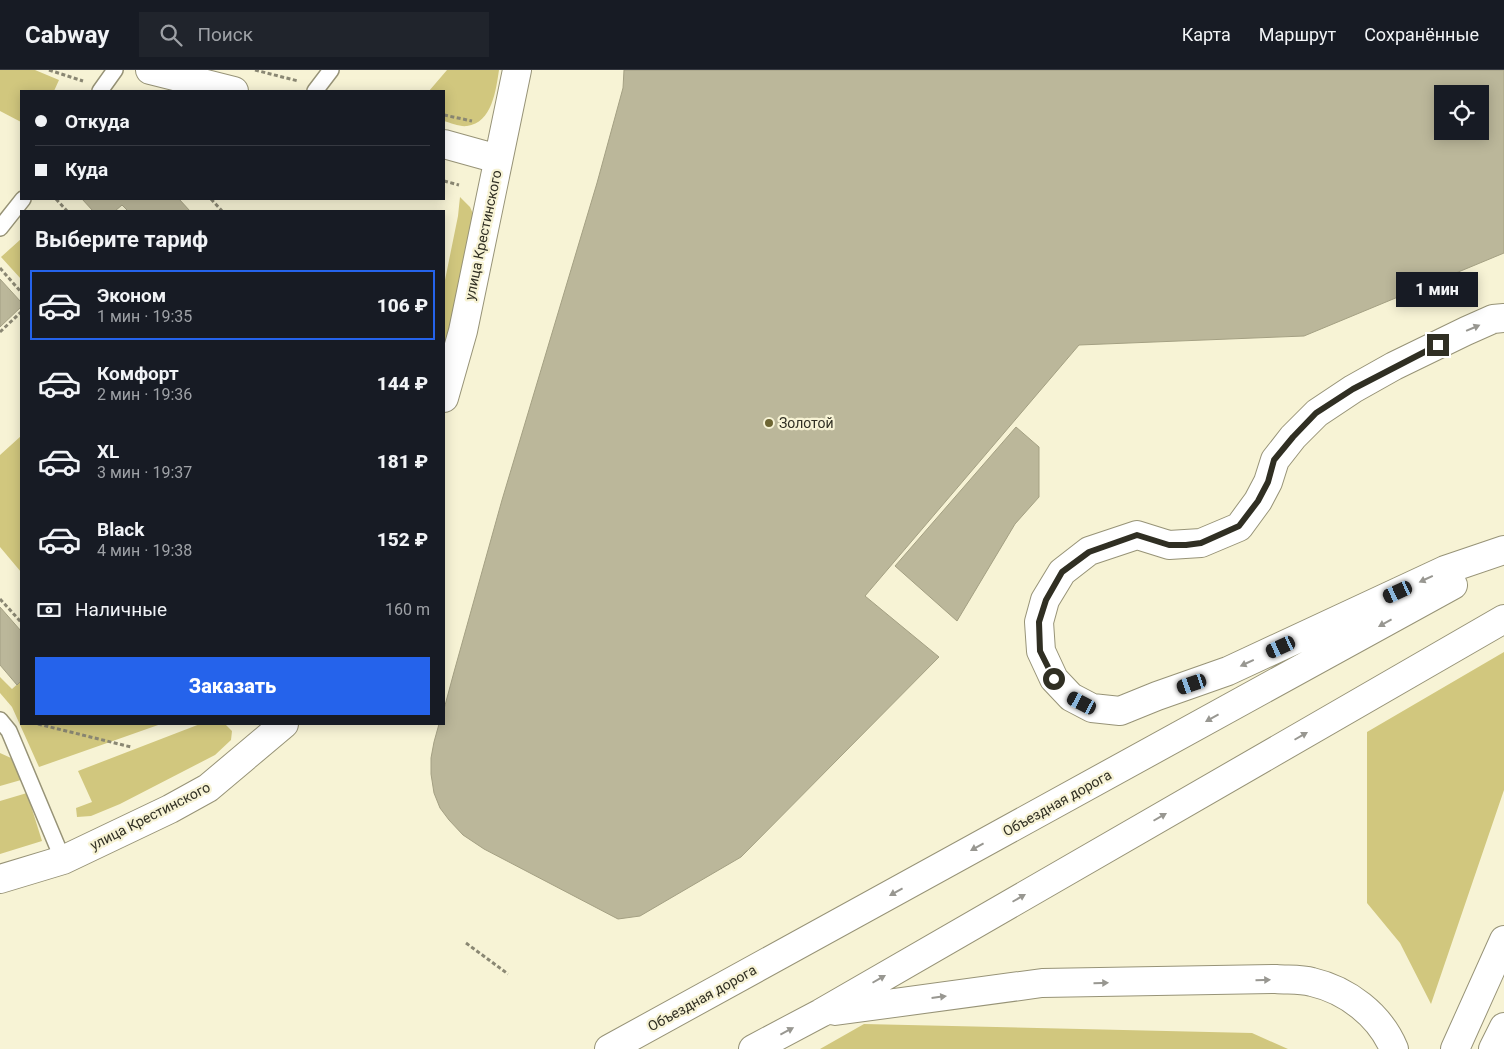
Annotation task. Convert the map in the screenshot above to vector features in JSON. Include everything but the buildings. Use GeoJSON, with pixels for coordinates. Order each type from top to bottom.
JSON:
{"type":"FeatureCollection","features":[{"type":"Feature","properties":{"kind":"main road"},"geometry":{"type":"LineString","coordinates":[[150,70],[230,90]]}},
{"type":"Feature","properties":{"kind":"main road","name":"улица Крестинского"},"geometry":{"type":"LineString","coordinates":[[445,394],[463,331],[517,70]]}},
{"type":"Feature","properties":{"kind":"main road"},"geometry":{"type":"LineString","coordinates":[[445,144],[498,159]]}},
{"type":"Feature","properties":{"kind":"main road"},"geometry":{"type":"LineString","coordinates":[[1504,318],[1494,319],[1466,331],[1394,366],[1316,413],[1274,460],[1268,482],[1258,501],[1239,526],[1201,543],[1169,545],[1137,535],[1089,552],[1062,572],[1046,600],[1039,622],[1040,651],[1054,679],[1071,697],[1092,708],[1120,711],[1157,696],[1228,672],[1445,570],[1504,550]]}},
{"type":"Feature","properties":{"kind":"main road","name":"Объездная дорога"},"geometry":{"type":"LineString","coordinates":[[609,1049],[1504,557]]}},
{"type":"Feature","properties":{"kind":"main road"},"geometry":{"type":"LineString","coordinates":[[753,1049],[821,1012],[1504,619]]}},
{"type":"Feature","properties":{"kind":"main road","name":"улица Крестинского"},"geometry":{"type":"LineString","coordinates":[[0,879],[63,860],[170,809],[208,788],[283,725]]}},
{"type":"Feature","properties":{"kind":"main road"},"geometry":{"type":"LineString","coordinates":[[1455,1049],[1504,940]]}},
{"type":"Feature","properties":{"kind":"main road"},"geometry":{"type":"LineString","coordinates":[[1494,1042],[1504,944]]}},
{"type":"Feature","properties":{"kind":"main road"},"geometry":{"type":"LineString","coordinates":[[821,1012],[1042,984],[1276,979],[1311,982],[1335,990],[1355,1002],[1374,1017],[1388,1036],[1394,1049]]}},
{"type":"Feature","properties":{"kind":"lane"},"geometry":{"type":"LineString","coordinates":[[101,90],[115,70]]}},
{"type":"Feature","properties":{"kind":"lane"},"geometry":{"type":"LineString","coordinates":[[315,90],[331,70]]}},
{"type":"Feature","properties":{"kind":"lane"},"geometry":{"type":"LineString","coordinates":[[0,228],[22,200]]}},
{"type":"Feature","properties":{"kind":"lane"},"geometry":{"type":"LineString","coordinates":[[0,720],[10,731],[63,860]]}},
{"type":"Feature","properties":{"kind":"path"},"geometry":{"type":"LineString","coordinates":[[445,115],[472,121]]}},
{"type":"Feature","properties":{"kind":"path"},"geometry":{"type":"LineString","coordinates":[[445,181],[459,185]]}},
{"type":"Feature","properties":{"kind":"path"},"geometry":{"type":"LineString","coordinates":[[57,200],[66,210]]}},
{"type":"Feature","properties":{"kind":"path"},"geometry":{"type":"LineString","coordinates":[[212,200],[221,210]]}},
{"type":"Feature","properties":{"kind":"path"},"geometry":{"type":"LineString","coordinates":[[0,268],[20,291]]}},
{"type":"Feature","properties":{"kind":"path"},"geometry":{"type":"LineString","coordinates":[[0,332],[20,313]]}},
{"type":"Feature","properties":{"kind":"path"},"geometry":{"type":"LineString","coordinates":[[0,599],[20,621]]}},
{"type":"Feature","properties":{"kind":"path"},"geometry":{"type":"LineString","coordinates":[[42,725],[131,747]]}},
{"type":"Feature","properties":{"kind":"path"},"geometry":{"type":"LineString","coordinates":[[466,943],[508,974]]}},
{"type":"Feature","properties":{"kind":"shaded area"},"geometry":{"type":"Polygon","coordinates":[[[0,70],[35,70],[59,80],[54,90],[20,90],[20,121],[0,111],[0,70]]]}},
{"type":"Feature","properties":{"kind":"shaded area"},"geometry":{"type":"Polygon","coordinates":[[[447,70],[499,70],[491,104],[482,119],[475,124],[464,126],[445,121],[445,90],[430,90],[447,70]]]}},
{"type":"Feature","properties":{"kind":"shaded area"},"geometry":{"type":"Polygon","coordinates":[[[460,197],[470,207],[475,218],[445,347],[445,280],[460,197]]]}},
{"type":"Feature","properties":{"kind":"shaded area"},"geometry":{"type":"Polygon","coordinates":[[[20,240],[20,278],[1,257],[20,240]]]}},
{"type":"Feature","properties":{"kind":"shaded area"},"geometry":{"type":"Polygon","coordinates":[[[20,437],[20,571],[0,547],[0,455],[20,437]]]}},
{"type":"Feature","properties":{"kind":"shaded area"},"geometry":{"type":"Polygon","coordinates":[[[1504,652],[1504,790],[1431,1004],[1400,943],[1367,903],[1367,732],[1504,652]]]}},
{"type":"Feature","properties":{"kind":"shaded area"},"geometry":{"type":"Polygon","coordinates":[[[0,677],[12,689],[20,682],[20,725],[12,707],[0,693],[0,677]]]}},
{"type":"Feature","properties":{"kind":"shaded area"},"geometry":{"type":"Polygon","coordinates":[[[20,725],[158,725],[39,767],[20,725]]]}},
{"type":"Feature","properties":{"kind":"shaded area"},"geometry":{"type":"Polygon","coordinates":[[[197,725],[226,725],[232,731],[231,740],[215,755],[120,804],[91,816],[77,817],[76,808],[92,802],[78,771],[197,725]]]}},
{"type":"Feature","properties":{"kind":"shaded area"},"geometry":{"type":"Polygon","coordinates":[[[0,753],[11,758],[21,780],[0,786],[0,753]]]}},
{"type":"Feature","properties":{"kind":"shaded area"},"geometry":{"type":"Polygon","coordinates":[[[27,793],[42,841],[0,854],[0,801],[27,793]]]}},
{"type":"Feature","properties":{"kind":"shaded area"},"geometry":{"type":"Polygon","coordinates":[[[864,1024],[1252,1033],[1288,1049],[820,1049],[864,1024]]]}},
{"type":"Feature","properties":{"kind":"place","name":"Золотой"},"geometry":{"type":"Point","coordinates":[769,423]}},
{"type":"Feature","properties":{"kind":"route"},"geometry":{"type":"LineString","coordinates":[[1054,679],[1040,651],[1039,622],[1046,600],[1062,572],[1089,552],[1137,535],[1169,545],[1186,545],[1201,543],[1239,526],[1258,501],[1268,482],[1274,460],[1316,413],[1394,366],[1438,345]]}}]}
